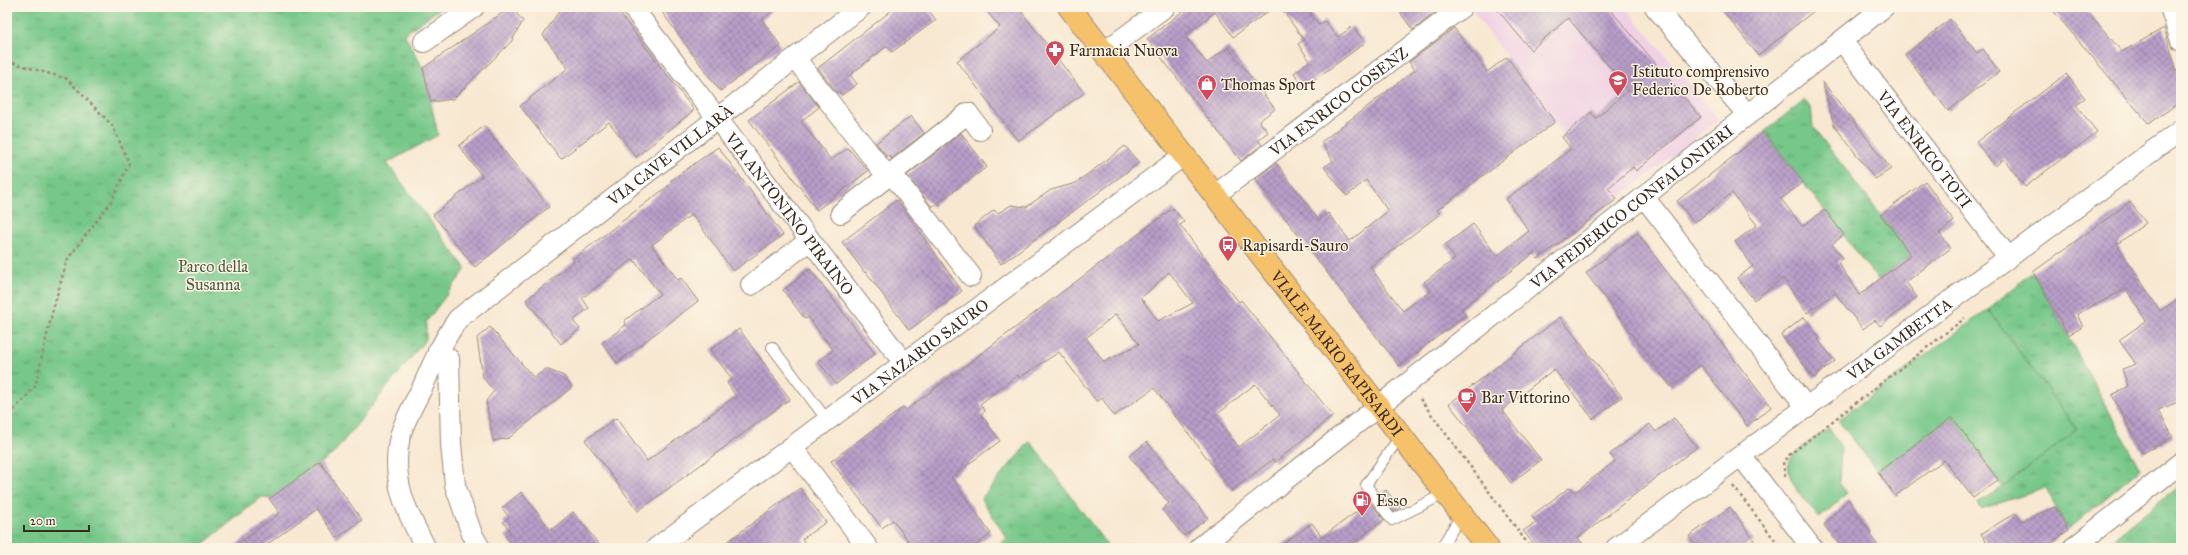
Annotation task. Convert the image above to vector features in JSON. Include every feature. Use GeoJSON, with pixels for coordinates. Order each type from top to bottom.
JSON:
{"type":"FeatureCollection","features":[{"type":"Feature","properties":{"kind":"main road","name":"VIALE MARIO RAPISARDI"},"geometry":{"type":"LineString","coordinates":[[1069,7],[1488,548]]}},
{"type":"Feature","properties":{"kind":"street"},"geometry":{"type":"LineString","coordinates":[[424,42],[474,7]]}},
{"type":"Feature","properties":{"kind":"street","name":"VIA ANTONINO PIRAINO"},"geometry":{"type":"LineString","coordinates":[[632,7],[904,363]]}},
{"type":"Feature","properties":{"kind":"street","name":"VIA CAVE VILLARÀ"},"geometry":{"type":"LineString","coordinates":[[426,548],[402,499],[397,481],[396,456],[401,435],[438,351],[445,336],[458,319],[861,7]]}},
{"type":"Feature","properties":{"kind":"street"},"geometry":{"type":"LineString","coordinates":[[1104,52],[1165,7]]}},
{"type":"Feature","properties":{"kind":"street","name":"VIA ENRICO COSENZ"},"geometry":{"type":"LineString","coordinates":[[1214,194],[1462,7]]}},
{"type":"Feature","properties":{"kind":"street"},"geometry":{"type":"LineString","coordinates":[[1655,7],[1748,115]]}},
{"type":"Feature","properties":{"kind":"street","name":"VIA FEDERICO CONFALONIERI"},"geometry":{"type":"LineString","coordinates":[[1199,548],[1884,7]]}},
{"type":"Feature","properties":{"kind":"street"},"geometry":{"type":"LineString","coordinates":[[2170,7],[2181,41]]}},
{"type":"Feature","properties":{"kind":"street","name":"VIA ENRICO TOTI"},"geometry":{"type":"LineString","coordinates":[[1842,41],[2008,257]]}},
{"type":"Feature","properties":{"kind":"street"},"geometry":{"type":"LineString","coordinates":[[795,58],[971,276]]}},
{"type":"Feature","properties":{"kind":"street"},"geometry":{"type":"LineString","coordinates":[[841,212],[968,113],[980,130]]}},
{"type":"Feature","properties":{"kind":"street","name":"VIA GAMBETTA"},"geometry":{"type":"LineString","coordinates":[[1616,548],[2181,130]]}},
{"type":"Feature","properties":{"kind":"street","name":"VIA NAZARIO SAURO"},"geometry":{"type":"LineString","coordinates":[[656,548],[1184,155]]}},
{"type":"Feature","properties":{"kind":"street"},"geometry":{"type":"LineString","coordinates":[[1644,197],[1807,408]]}},
{"type":"Feature","properties":{"kind":"street"},"geometry":{"type":"LineString","coordinates":[[751,285],[810,240]]}},
{"type":"Feature","properties":{"kind":"street"},"geometry":{"type":"LineString","coordinates":[[438,351],[449,359],[451,444],[455,485],[472,534],[480,548]]}},
{"type":"Feature","properties":{"kind":"street"},"geometry":{"type":"LineString","coordinates":[[792,447],[868,548]]}},
{"type":"Feature","properties":{"kind":"street"},"geometry":{"type":"LineString","coordinates":[[1741,456],[1812,548]]}},
{"type":"Feature","properties":{"kind":"street"},"geometry":{"type":"LineString","coordinates":[[2085,544],[2181,463]]}},
{"type":"Feature","properties":{"kind":"lane"},"geometry":{"type":"LineString","coordinates":[[772,347],[828,420]]}},
{"type":"Feature","properties":{"kind":"lane"},"geometry":{"type":"LineString","coordinates":[[1401,435],[1366,485],[1392,520],[1446,494]]}},
{"type":"Feature","properties":{"kind":"lane"},"geometry":{"type":"LineString","coordinates":[[1441,548],[1462,514]]}},
{"type":"Feature","properties":{"kind":"path"},"geometry":{"type":"LineString","coordinates":[[7,61],[67,79],[112,125],[129,163],[113,199],[67,260],[52,313],[35,387],[7,417]]}},
{"type":"Feature","properties":{"kind":"path"},"geometry":{"type":"LineString","coordinates":[[1787,483],[1783,471],[1784,462],[1789,455],[1968,316]]}},
{"type":"Feature","properties":{"kind":"path"},"geometry":{"type":"LineString","coordinates":[[1426,394],[1420,399],[1531,548]]}},
{"type":"Feature","properties":{"kind":"path"},"geometry":{"type":"LineString","coordinates":[[1731,483],[1781,548]]}},
{"type":"Feature","properties":{"kind":"shaded area","name":"Istituto comprensivo Federico De Roberto"},"geometry":{"type":"Polygon","coordinates":[[[1476,7],[1625,7],[1719,120],[1617,199],[1567,139],[1472,10],[1476,7]]]}},
{"type":"Feature","properties":{"kind":"green space","name":"Parco della Susanna"},"geometry":{"type":"Polygon","coordinates":[[[7,7],[442,7],[404,34],[423,68],[438,135],[387,163],[466,269],[426,322],[426,339],[333,454],[269,499],[262,497],[198,548],[7,548],[7,7]]]}},
{"type":"Feature","properties":{"kind":"green space"},"geometry":{"type":"Polygon","coordinates":[[[1804,100],[1811,107],[1813,127],[1911,255],[1878,280],[1764,132],[1804,100]]]}},
{"type":"Feature","properties":{"kind":"green space"},"geometry":{"type":"Polygon","coordinates":[[[2033,272],[2140,469],[2068,530],[2046,488],[1981,509],[1978,502],[2003,487],[2077,430],[1988,309],[2033,272]]]}},
{"type":"Feature","properties":{"kind":"green space"},"geometry":{"type":"Polygon","coordinates":[[[1988,309],[2077,430],[2003,487],[1952,417],[1878,472],[1838,420],[1988,309]]]}},
{"type":"Feature","properties":{"kind":"green space"},"geometry":{"type":"Polygon","coordinates":[[[1829,428],[1841,447],[1839,482],[1847,494],[1819,518],[1796,489],[1789,472],[1789,464],[1792,457],[1796,453],[1829,428]]]}},
{"type":"Feature","properties":{"kind":"green space"},"geometry":{"type":"Polygon","coordinates":[[[1030,441],[1109,548],[996,548],[1007,538],[981,499],[1030,441]]]}},
{"type":"Feature","properties":{"kind":"green space"},"geometry":{"type":"Polygon","coordinates":[[[2181,484],[2181,548],[2117,548],[2112,540],[2181,484]]]}},
{"type":"Feature","properties":{"kind":"building"},"geometry":{"type":"Polygon","coordinates":[[[511,7],[523,21],[511,42],[453,99],[431,102],[423,68],[511,7]]]}},
{"type":"Feature","properties":{"kind":"building"},"geometry":{"type":"Polygon","coordinates":[[[562,7],[615,7],[694,110],[636,157],[609,122],[561,159],[520,106],[568,68],[543,35],[562,7]]]}},
{"type":"Feature","properties":{"kind":"building"},"geometry":{"type":"Polygon","coordinates":[[[658,7],[778,7],[762,20],[781,46],[720,91],[658,7]]]}},
{"type":"Feature","properties":{"kind":"building"},"geometry":{"type":"Polygon","coordinates":[[[896,7],[926,7],[936,20],[892,52],[887,46],[850,75],[857,84],[842,95],[839,92],[837,93],[818,68],[896,7]]]}},
{"type":"Feature","properties":{"kind":"building"},"geometry":{"type":"Polygon","coordinates":[[[983,7],[1018,7],[1084,93],[1018,141],[957,61],[1000,27],[983,7]]]}},
{"type":"Feature","properties":{"kind":"building"},"geometry":{"type":"Polygon","coordinates":[[[1188,7],[1274,7],[1233,37],[1215,12],[1185,36],[1207,63],[1228,47],[1275,109],[1259,121],[1268,132],[1258,140],[1262,145],[1241,161],[1147,39],[1188,7]]]}},
{"type":"Feature","properties":{"kind":"building"},"geometry":{"type":"Polygon","coordinates":[[[1280,7],[1306,7],[1319,25],[1325,21],[1338,37],[1353,26],[1365,43],[1304,87],[1294,73],[1310,61],[1298,44],[1304,40],[1280,7]]]}},
{"type":"Feature","properties":{"kind":"building"},"geometry":{"type":"Polygon","coordinates":[[[1396,7],[1438,7],[1440,9],[1413,30],[1396,7]]]}},
{"type":"Feature","properties":{"kind":"building"},"geometry":{"type":"Polygon","coordinates":[[[1495,7],[1608,7],[1701,117],[1636,171],[1633,167],[1608,188],[1617,199],[1538,259],[1534,253],[1461,309],[1466,315],[1399,366],[1255,179],[1276,163],[1319,220],[1328,213],[1350,241],[1388,211],[1366,180],[1347,196],[1324,167],[1333,161],[1321,142],[1415,70],[1409,62],[1454,28],[1487,72],[1507,57],[1555,122],[1437,210],[1440,214],[1370,267],[1403,311],[1431,291],[1424,282],[1455,259],[1445,245],[1473,224],[1497,256],[1529,231],[1506,199],[1571,149],[1562,137],[1591,112],[1596,118],[1629,90],[1568,18],[1531,50],[1495,7]]]}},
{"type":"Feature","properties":{"kind":"building"},"geometry":{"type":"Polygon","coordinates":[[[1720,7],[1819,7],[1758,55],[1720,7]]]}},
{"type":"Feature","properties":{"kind":"building"},"geometry":{"type":"Polygon","coordinates":[[[2050,7],[2084,7],[2122,52],[2164,28],[2181,85],[2181,101],[2149,124],[2050,7]]]}},
{"type":"Feature","properties":{"kind":"building"},"geometry":{"type":"Polygon","coordinates":[[[1950,19],[1977,53],[1983,49],[1999,72],[1948,111],[1905,55],[1950,19]]]}},
{"type":"Feature","properties":{"kind":"building"},"geometry":{"type":"Polygon","coordinates":[[[2066,74],[2085,98],[2076,105],[2097,132],[2025,187],[2004,159],[1995,166],[1976,142],[2066,74]]]}},
{"type":"Feature","properties":{"kind":"building"},"geometry":{"type":"Polygon","coordinates":[[[1822,81],[1891,169],[1875,179],[1834,125],[1822,81]]]}},
{"type":"Feature","properties":{"kind":"building"},"geometry":{"type":"Polygon","coordinates":[[[799,82],[819,107],[801,121],[831,160],[848,148],[868,171],[817,210],[749,120],[799,82]]]}},
{"type":"Feature","properties":{"kind":"building"},"geometry":{"type":"Polygon","coordinates":[[[911,116],[924,133],[892,159],[889,155],[887,157],[876,143],[911,116]]]}},
{"type":"Feature","properties":{"kind":"building"},"geometry":{"type":"Polygon","coordinates":[[[484,126],[549,207],[475,267],[433,215],[482,176],[459,146],[484,126]]]}},
{"type":"Feature","properties":{"kind":"building"},"geometry":{"type":"Polygon","coordinates":[[[1764,132],[1803,182],[1781,199],[1802,226],[1825,210],[1844,235],[1832,244],[1843,258],[1838,262],[1859,295],[1911,255],[1881,215],[1925,181],[1954,221],[1939,233],[1951,248],[1906,282],[1917,297],[1880,326],[1875,320],[1863,329],[1835,293],[1807,313],[1783,278],[1754,300],[1737,278],[1753,266],[1735,242],[1757,225],[1732,193],[1694,223],[1677,201],[1764,132]]]}},
{"type":"Feature","properties":{"kind":"building"},"geometry":{"type":"Polygon","coordinates":[[[961,133],[987,167],[932,207],[907,175],[961,133]]]}},
{"type":"Feature","properties":{"kind":"building"},"geometry":{"type":"Polygon","coordinates":[[[1125,146],[1139,163],[1001,264],[974,226],[994,210],[998,213],[1011,205],[1026,207],[1051,190],[1076,183],[1125,146]]]}},
{"type":"Feature","properties":{"kind":"building"},"geometry":{"type":"Polygon","coordinates":[[[718,147],[783,235],[733,271],[692,214],[652,245],[678,280],[681,278],[698,301],[617,363],[602,343],[626,325],[624,321],[660,294],[633,259],[582,298],[589,308],[573,321],[580,329],[561,344],[526,300],[574,261],[573,259],[672,183],[670,181],[718,147]]]}},
{"type":"Feature","properties":{"kind":"building"},"geometry":{"type":"Polygon","coordinates":[[[897,200],[962,291],[909,330],[842,242],[897,200]]]}},
{"type":"Feature","properties":{"kind":"building"},"geometry":{"type":"Polygon","coordinates":[[[2130,202],[2146,223],[2117,244],[2160,311],[2181,297],[2181,401],[2158,410],[2173,437],[2143,453],[2112,395],[2128,386],[2122,369],[2136,364],[2119,340],[2146,321],[2126,289],[2077,314],[2083,327],[2068,335],[2033,272],[2130,202]]]}},
{"type":"Feature","properties":{"kind":"building"},"geometry":{"type":"Polygon","coordinates":[[[1173,208],[1184,222],[1180,225],[1218,276],[1239,302],[1241,300],[1333,416],[1275,462],[1273,459],[1232,491],[1154,388],[1114,416],[1102,398],[1097,402],[1059,352],[1019,378],[1018,375],[980,404],[985,411],[981,414],[1000,441],[951,477],[991,534],[972,548],[913,548],[893,520],[882,528],[831,461],[904,407],[906,410],[1173,208]],[[1169,272],[1141,298],[1158,321],[1193,303],[1169,272]],[[1116,314],[1086,338],[1104,362],[1139,344],[1116,314]],[[1255,384],[1215,416],[1239,447],[1280,415],[1255,384]]]}},
{"type":"Feature","properties":{"kind":"building"},"geometry":{"type":"Polygon","coordinates":[[[1637,233],[1771,407],[1747,426],[1701,365],[1671,387],[1586,273],[1637,233]]]}},
{"type":"Feature","properties":{"kind":"building"},"geometry":{"type":"Polygon","coordinates":[[[810,269],[875,354],[836,384],[818,361],[833,350],[808,317],[805,319],[783,290],[810,269]]]}},
{"type":"Feature","properties":{"kind":"building"},"geometry":{"type":"Polygon","coordinates":[[[1560,317],[1622,397],[1593,419],[1554,369],[1502,410],[1541,460],[1511,483],[1449,404],[1560,317]]]}},
{"type":"Feature","properties":{"kind":"building"},"geometry":{"type":"Polygon","coordinates":[[[1804,317],[1820,338],[1818,340],[1835,361],[1814,378],[1781,335],[1804,317]]]}},
{"type":"Feature","properties":{"kind":"building"},"geometry":{"type":"Polygon","coordinates":[[[490,327],[534,378],[546,369],[564,376],[572,387],[509,438],[493,441],[486,401],[494,391],[483,378],[477,338],[490,327]]]}},
{"type":"Feature","properties":{"kind":"building"},"geometry":{"type":"Polygon","coordinates":[[[739,329],[790,399],[638,511],[585,440],[616,418],[647,461],[736,396],[727,383],[732,379],[710,350],[739,329]]]}},
{"type":"Feature","properties":{"kind":"building"},"geometry":{"type":"Polygon","coordinates":[[[1952,417],[1998,480],[1973,498],[1944,460],[1895,496],[1878,472],[1952,417]]]}},
{"type":"Feature","properties":{"kind":"building"},"geometry":{"type":"Polygon","coordinates":[[[1674,418],[1697,447],[1578,538],[1586,548],[1537,548],[1523,531],[1536,522],[1531,516],[1570,487],[1575,492],[1615,461],[1610,454],[1650,424],[1656,432],[1674,418]]]}},
{"type":"Feature","properties":{"kind":"building"},"geometry":{"type":"Polygon","coordinates":[[[1147,442],[1208,518],[1184,536],[1162,510],[1169,503],[1129,456],[1147,442]]]}},
{"type":"Feature","properties":{"kind":"building"},"geometry":{"type":"Polygon","coordinates":[[[320,462],[362,520],[337,538],[316,509],[262,548],[232,548],[280,513],[269,499],[320,462]]]}},
{"type":"Feature","properties":{"kind":"building"},"geometry":{"type":"Polygon","coordinates":[[[800,488],[826,522],[802,539],[809,548],[719,548],[800,488]]]}},
{"type":"Feature","properties":{"kind":"building"},"geometry":{"type":"Polygon","coordinates":[[[1386,490],[1400,508],[1394,512],[1381,494],[1386,490]]]}},
{"type":"Feature","properties":{"kind":"building"},"geometry":{"type":"Polygon","coordinates":[[[521,492],[551,530],[573,512],[602,548],[515,548],[505,536],[511,532],[503,522],[509,517],[502,508],[521,492]]]}},
{"type":"Feature","properties":{"kind":"building"},"geometry":{"type":"Polygon","coordinates":[[[1848,499],[1871,533],[1869,534],[1880,548],[1842,548],[1824,525],[1848,499]]]}},
{"type":"Feature","properties":{"kind":"building"},"geometry":{"type":"Polygon","coordinates":[[[1370,502],[1384,520],[1346,548],[1277,548],[1312,523],[1322,537],[1370,502]]]}},
{"type":"Feature","properties":{"kind":"building"},"geometry":{"type":"Polygon","coordinates":[[[1730,507],[1754,540],[1742,548],[1698,548],[1689,536],[1730,507]]]}},
{"type":"Feature","properties":{"kind":"building"},"geometry":{"type":"Polygon","coordinates":[[[2055,507],[2068,530],[2046,548],[1991,548],[1981,534],[2015,513],[2022,521],[2055,507]]]}},
{"type":"Feature","properties":{"kind":"place","name":"Farmacia Nuova"},"geometry":{"type":"Point","coordinates":[1055,67]}},
{"type":"Feature","properties":{"kind":"place","name":"Istituto comprensivo Federico De Roberto"},"geometry":{"type":"Point","coordinates":[1618,97]}},
{"type":"Feature","properties":{"kind":"place","name":"Thomas Sport"},"geometry":{"type":"Point","coordinates":[1207,101]}},
{"type":"Feature","properties":{"kind":"place","name":"Rapisardi-Sauro"},"geometry":{"type":"Point","coordinates":[1228,262]}},
{"type":"Feature","properties":{"kind":"place","name":"Bar Vittorino"},"geometry":{"type":"Point","coordinates":[1467,414]}},
{"type":"Feature","properties":{"kind":"place","name":"Esso"},"geometry":{"type":"Point","coordinates":[1362,517]}}]}
